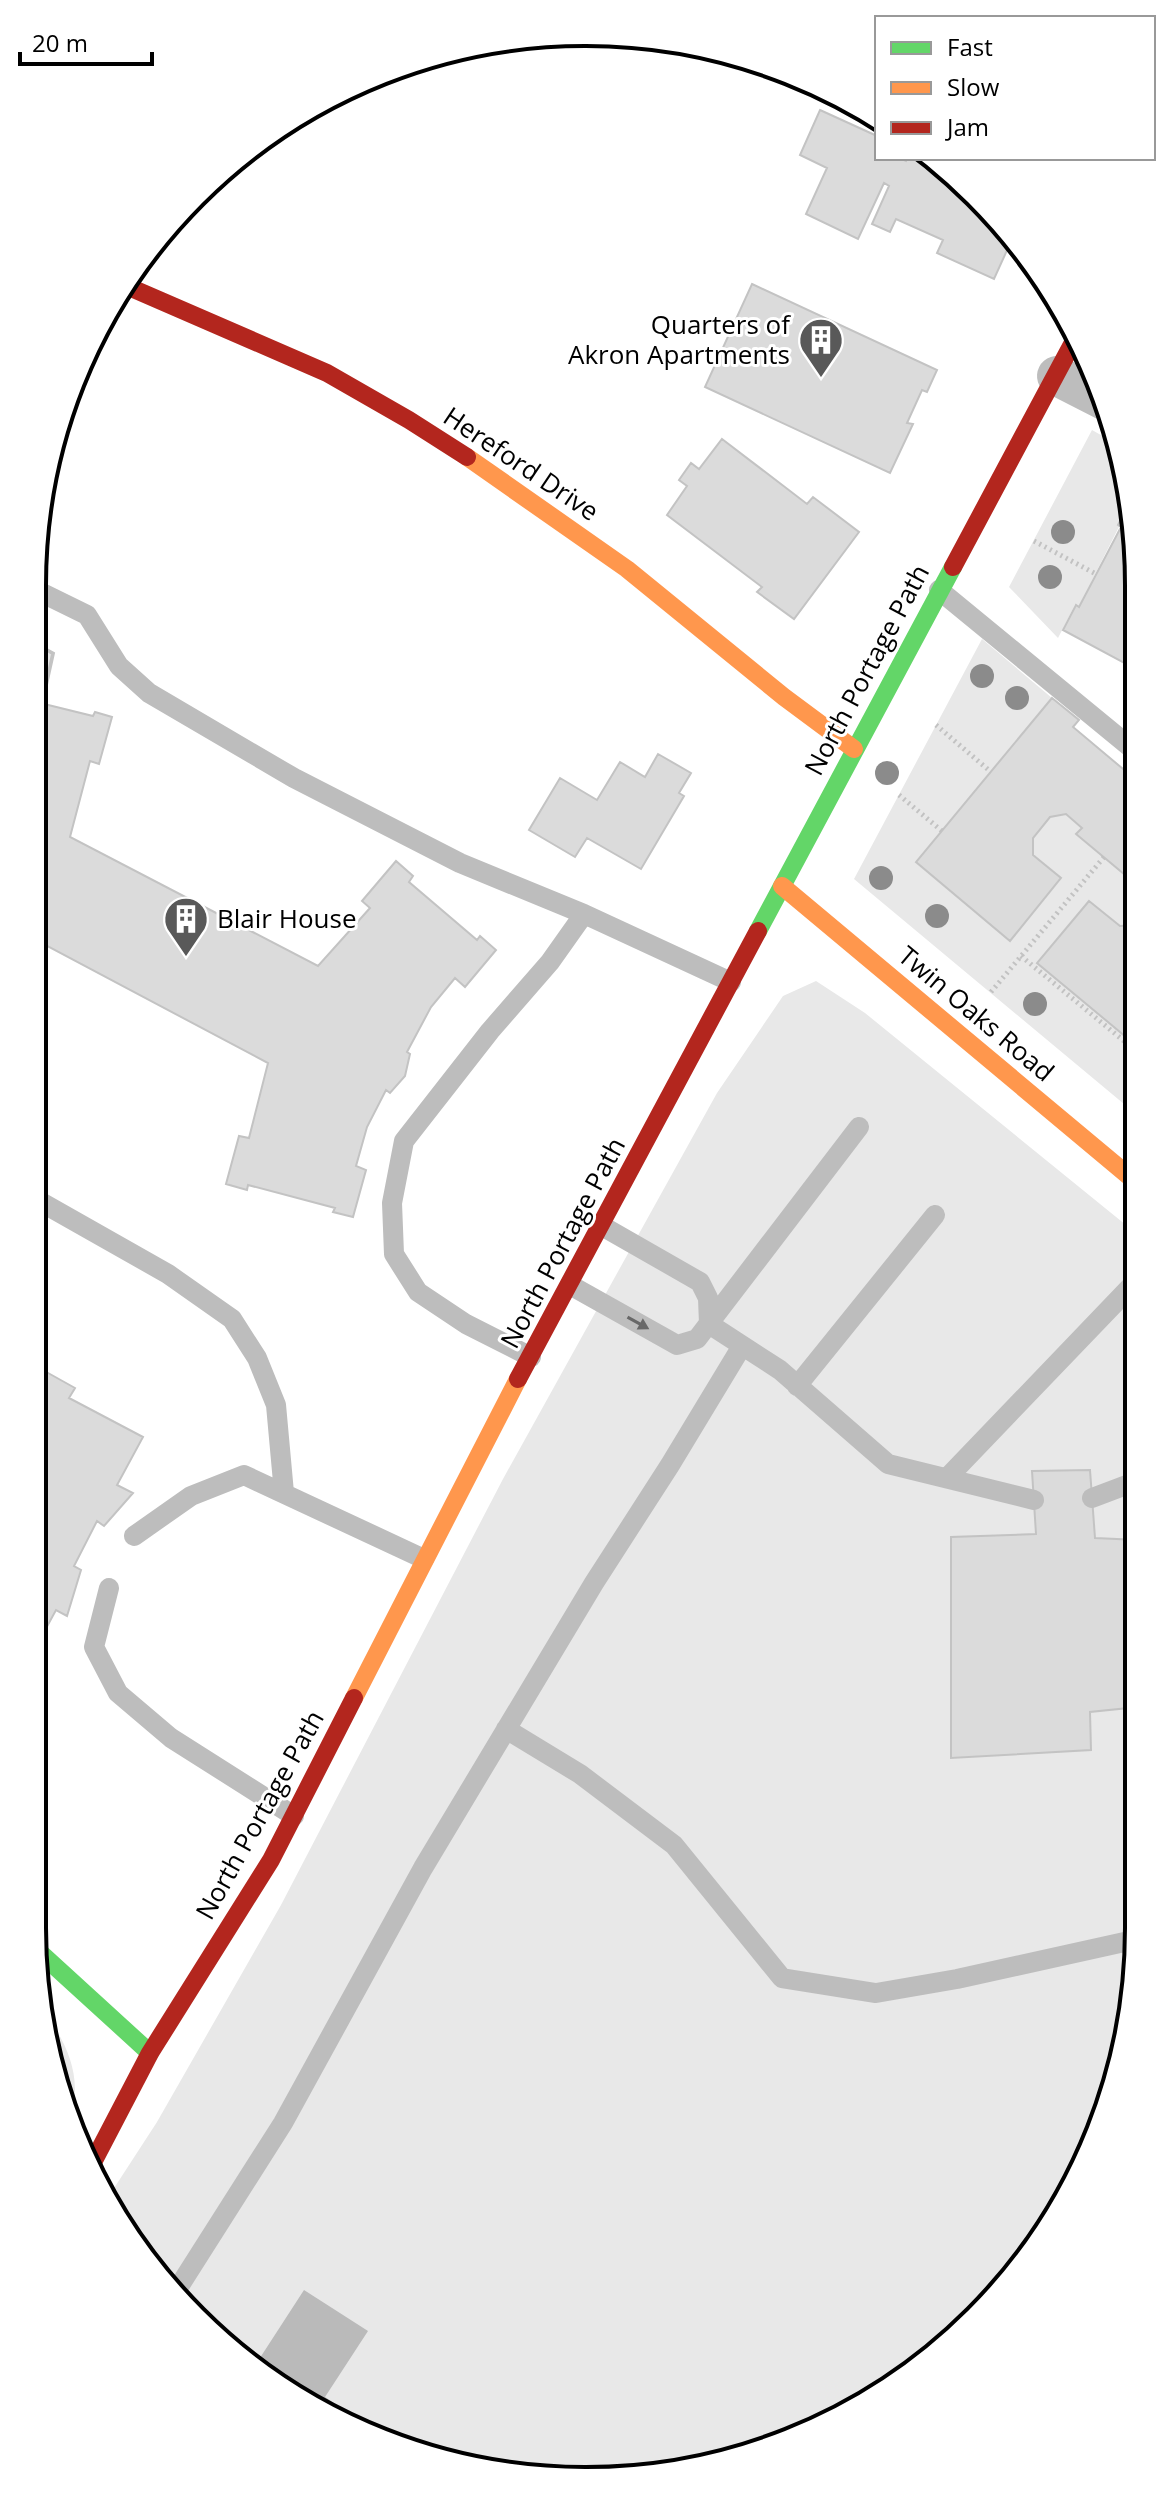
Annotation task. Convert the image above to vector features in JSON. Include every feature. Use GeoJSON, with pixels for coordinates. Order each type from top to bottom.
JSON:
{"type":"FeatureCollection","features":[{"type":"Feature","properties":{"kind":"main road","name":"Hereford Drive"},"geometry":{"type":"LineString","coordinates":[[135,290],[327,373],[409,420],[502,480],[627,569],[784,697],[854,749]]}},
{"type":"Feature","properties":{"kind":"main road","name":"North Portage Path"},"geometry":{"type":"LineString","coordinates":[[97,2155],[150,2053],[271,1860],[424,1559],[1070,349]]}},
{"type":"Feature","properties":{"kind":"main road","name":"Twin Oaks Road"},"geometry":{"type":"LineString","coordinates":[[782,886],[1125,1173]]}},
{"type":"Feature","properties":{"kind":"main road"},"geometry":{"type":"LineString","coordinates":[[47,1959],[150,2053]]}},
{"type":"Feature","properties":{"kind":"street"},"geometry":{"type":"LineString","coordinates":[[1057,376],[1089,392]]}},
{"type":"Feature","properties":{"kind":"lane"},"geometry":{"type":"LineString","coordinates":[[939,590],[1125,743]]}},
{"type":"Feature","properties":{"kind":"lane"},"geometry":{"type":"LineString","coordinates":[[46,595],[87,615],[119,666],[149,693],[294,778],[460,863],[584,914],[731,982]]}},
{"type":"Feature","properties":{"kind":"lane"},"geometry":{"type":"LineString","coordinates":[[531,1357],[466,1324],[418,1292],[394,1254],[392,1203],[404,1141],[490,1031],[550,962],[584,914]]}},
{"type":"Feature","properties":{"kind":"lane"},"geometry":{"type":"LineString","coordinates":[[570,1285],[677,1345],[697,1339],[859,1127]]}},
{"type":"Feature","properties":{"kind":"lane"},"geometry":{"type":"LineString","coordinates":[[46,1205],[168,1274],[232,1319],[257,1358],[276,1405],[284,1493]]}},
{"type":"Feature","properties":{"kind":"lane"},"geometry":{"type":"LineString","coordinates":[[797,1386],[935,1215]]}},
{"type":"Feature","properties":{"kind":"lane"},"geometry":{"type":"LineString","coordinates":[[602,1226],[700,1282],[708,1298],[709,1324]]}},
{"type":"Feature","properties":{"kind":"lane"},"geometry":{"type":"LineString","coordinates":[[948,1477],[1125,1293]]}},
{"type":"Feature","properties":{"kind":"lane"},"geometry":{"type":"LineString","coordinates":[[709,1324],[780,1370],[888,1464],[1034,1500]]}},
{"type":"Feature","properties":{"kind":"lane"},"geometry":{"type":"LineString","coordinates":[[181,2284],[283,2123],[423,1868],[506,1729],[742,1346]]}},
{"type":"Feature","properties":{"kind":"lane"},"geometry":{"type":"LineString","coordinates":[[134,1536],[191,1496],[244,1475],[424,1559]]}},
{"type":"Feature","properties":{"kind":"lane"},"geometry":{"type":"LineString","coordinates":[[1092,1498],[1125,1486]]}},
{"type":"Feature","properties":{"kind":"lane"},"geometry":{"type":"LineString","coordinates":[[109,1588],[94,1647],[118,1693],[171,1738],[294,1816]]}},
{"type":"Feature","properties":{"kind":"lane"},"geometry":{"type":"LineString","coordinates":[[506,1729],[580,1774],[674,1845],[782,1978],[876,1993],[957,1979],[1125,1942]]}},
{"type":"Feature","properties":{"kind":"path"},"geometry":{"type":"LineString","coordinates":[[1034,541],[1096,574]]}},
{"type":"Feature","properties":{"kind":"path"},"geometry":{"type":"LineString","coordinates":[[936,725],[991,772]]}},
{"type":"Feature","properties":{"kind":"path"},"geometry":{"type":"LineString","coordinates":[[899,795],[942,831]]}},
{"type":"Feature","properties":{"kind":"path"},"geometry":{"type":"LineString","coordinates":[[991,992],[1104,857]]}},
{"type":"Feature","properties":{"kind":"path"},"geometry":{"type":"LineString","coordinates":[[1021,956],[1125,1042]]}},
{"type":"Feature","properties":{"kind":"shaded area"},"geometry":{"type":"Polygon","coordinates":[[[1092,430],[1104,437],[1115,480],[1121,523],[1079,606],[1075,605],[1058,638],[1009,587],[1092,430]]]}},
{"type":"Feature","properties":{"kind":"shaded area"},"geometry":{"type":"Polygon","coordinates":[[[982,639],[1052,698],[916,863],[1010,941],[1061,879],[1033,855],[1033,838],[1050,817],[1066,814],[1082,828],[1077,835],[1125,875],[1125,926],[1120,926],[1089,901],[1037,963],[1125,1036],[1125,1105],[854,879],[982,639]]]}},
{"type":"Feature","properties":{"kind":"shaded area"},"geometry":{"type":"Polygon","coordinates":[[[46,651],[52,654],[46,682],[46,651]]]}},
{"type":"Feature","properties":{"kind":"shaded area"},"geometry":{"type":"Polygon","coordinates":[[[816,981],[865,1013],[1125,1224],[1125,1928],[1115,2033],[1084,2134],[1053,2197],[1034,2227],[1014,2256],[967,2309],[914,2356],[885,2376],[855,2395],[792,2426],[691,2457],[586,2467],[480,2457],[379,2426],[316,2395],[257,2356],[180,2283],[157,2256],[114,2189],[157,2122],[281,1905],[503,1479],[717,1093],[783,996],[816,981]]]}},
{"type":"Feature","properties":{"kind":"shaded area"},"geometry":{"type":"Polygon","coordinates":[[[56,2030],[72,2065],[74,2098],[56,2030]]]}},
{"type":"Feature","properties":{"kind":"shaded area"},"geometry":{"type":"Polygon","coordinates":[[[304,2290],[368,2331],[325,2397],[343,2409],[260,2358],[304,2290]]]}},
{"type":"Feature","properties":{"kind":"building"},"geometry":{"type":"Polygon","coordinates":[[[820,110],[875,135],[875,160],[918,160],[967,204],[1007,249],[994,279],[937,253],[943,240],[896,219],[890,232],[872,224],[889,186],[884,183],[858,239],[806,214],[827,168],[800,155],[820,110]]]}},
{"type":"Feature","properties":{"kind":"building","name":"Quarters of Akron Apartments"},"geometry":{"type":"Polygon","coordinates":[[[752,284],[937,370],[927,392],[922,390],[907,423],[913,424],[890,473],[705,387],[752,284]]]}},
{"type":"Feature","properties":{"kind":"building"},"geometry":{"type":"Polygon","coordinates":[[[722,439],[807,504],[813,497],[859,532],[794,619],[757,592],[762,587],[667,515],[687,486],[679,480],[691,463],[699,469],[722,439]]]}},
{"type":"Feature","properties":{"kind":"building"},"geometry":{"type":"Polygon","coordinates":[[[1121,520],[1124,550],[1125,663],[1063,630],[1076,605],[1079,607],[1121,527],[1118,525],[1121,520]]]}},
{"type":"Feature","properties":{"kind":"building"},"geometry":{"type":"Polygon","coordinates":[[[46,649],[54,653],[46,689],[46,682],[52,654],[46,649]]]}},
{"type":"Feature","properties":{"kind":"building"},"geometry":{"type":"Polygon","coordinates":[[[1052,698],[1079,720],[1073,727],[1125,771],[1125,875],[1076,834],[1082,828],[1066,814],[1050,817],[1033,838],[1033,855],[1061,878],[1010,941],[916,862],[1052,698]]]}},
{"type":"Feature","properties":{"kind":"building","name":"Blair House"},"geometry":{"type":"Polygon","coordinates":[[[46,704],[93,716],[95,712],[112,717],[99,764],[90,761],[70,837],[318,966],[370,908],[362,901],[396,861],[413,876],[409,882],[477,940],[480,936],[496,950],[465,987],[455,978],[431,1007],[407,1052],[410,1054],[405,1076],[390,1093],[386,1090],[367,1127],[356,1166],[366,1170],[353,1217],[333,1212],[335,1208],[248,1185],[247,1190],[226,1184],[239,1136],[249,1138],[268,1063],[46,945],[46,704]]]}},
{"type":"Feature","properties":{"kind":"building"},"geometry":{"type":"Polygon","coordinates":[[[658,754],[691,773],[679,793],[684,796],[641,869],[587,838],[575,857],[529,830],[560,778],[597,800],[620,762],[645,777],[658,754]]]}},
{"type":"Feature","properties":{"kind":"building"},"geometry":{"type":"Polygon","coordinates":[[[1089,901],[1120,926],[1125,926],[1125,1036],[1037,963],[1089,901]]]}},
{"type":"Feature","properties":{"kind":"building"},"geometry":{"type":"Polygon","coordinates":[[[46,1372],[75,1388],[69,1398],[143,1437],[117,1485],[133,1493],[104,1526],[97,1521],[74,1566],[81,1570],[67,1616],[56,1610],[46,1628],[46,1372]]]}},
{"type":"Feature","properties":{"kind":"building"},"geometry":{"type":"Polygon","coordinates":[[[1090,1470],[1095,1538],[1125,1539],[1125,1708],[1090,1712],[1091,1750],[951,1758],[951,1537],[1036,1534],[1032,1471],[1090,1470]]]}},
{"type":"Feature","properties":{"kind":"traffic: fast"},"geometry":{"type":"LineString","coordinates":[[758,931],[953,567]]}},
{"type":"Feature","properties":{"kind":"traffic: fast"},"geometry":{"type":"LineString","coordinates":[[47,1959],[150,2053]]}},
{"type":"Feature","properties":{"kind":"traffic: slow"},"geometry":{"type":"LineString","coordinates":[[467,457],[627,569],[784,697],[854,749]]}},
{"type":"Feature","properties":{"kind":"traffic: slow"},"geometry":{"type":"LineString","coordinates":[[782,886],[1125,1173]]}},
{"type":"Feature","properties":{"kind":"traffic: slow"},"geometry":{"type":"LineString","coordinates":[[354,1698],[518,1379]]}},
{"type":"Feature","properties":{"kind":"traffic: jam"},"geometry":{"type":"LineString","coordinates":[[135,290],[327,373],[467,457]]}},
{"type":"Feature","properties":{"kind":"traffic: jam"},"geometry":{"type":"LineString","coordinates":[[953,567],[1070,349]]}},
{"type":"Feature","properties":{"kind":"traffic: jam"},"geometry":{"type":"LineString","coordinates":[[518,1379],[758,931]]}},
{"type":"Feature","properties":{"kind":"traffic: jam"},"geometry":{"type":"LineString","coordinates":[[97,2155],[150,2053],[271,1860],[354,1698]]}},
{"type":"Feature","properties":{"kind":"place","name":"Quarters of Akron Apartments"},"geometry":{"type":"Point","coordinates":[821,379]}},
{"type":"Feature","properties":{"kind":"place","name":"Blair House"},"geometry":{"type":"Point","coordinates":[186,958]}}]}
